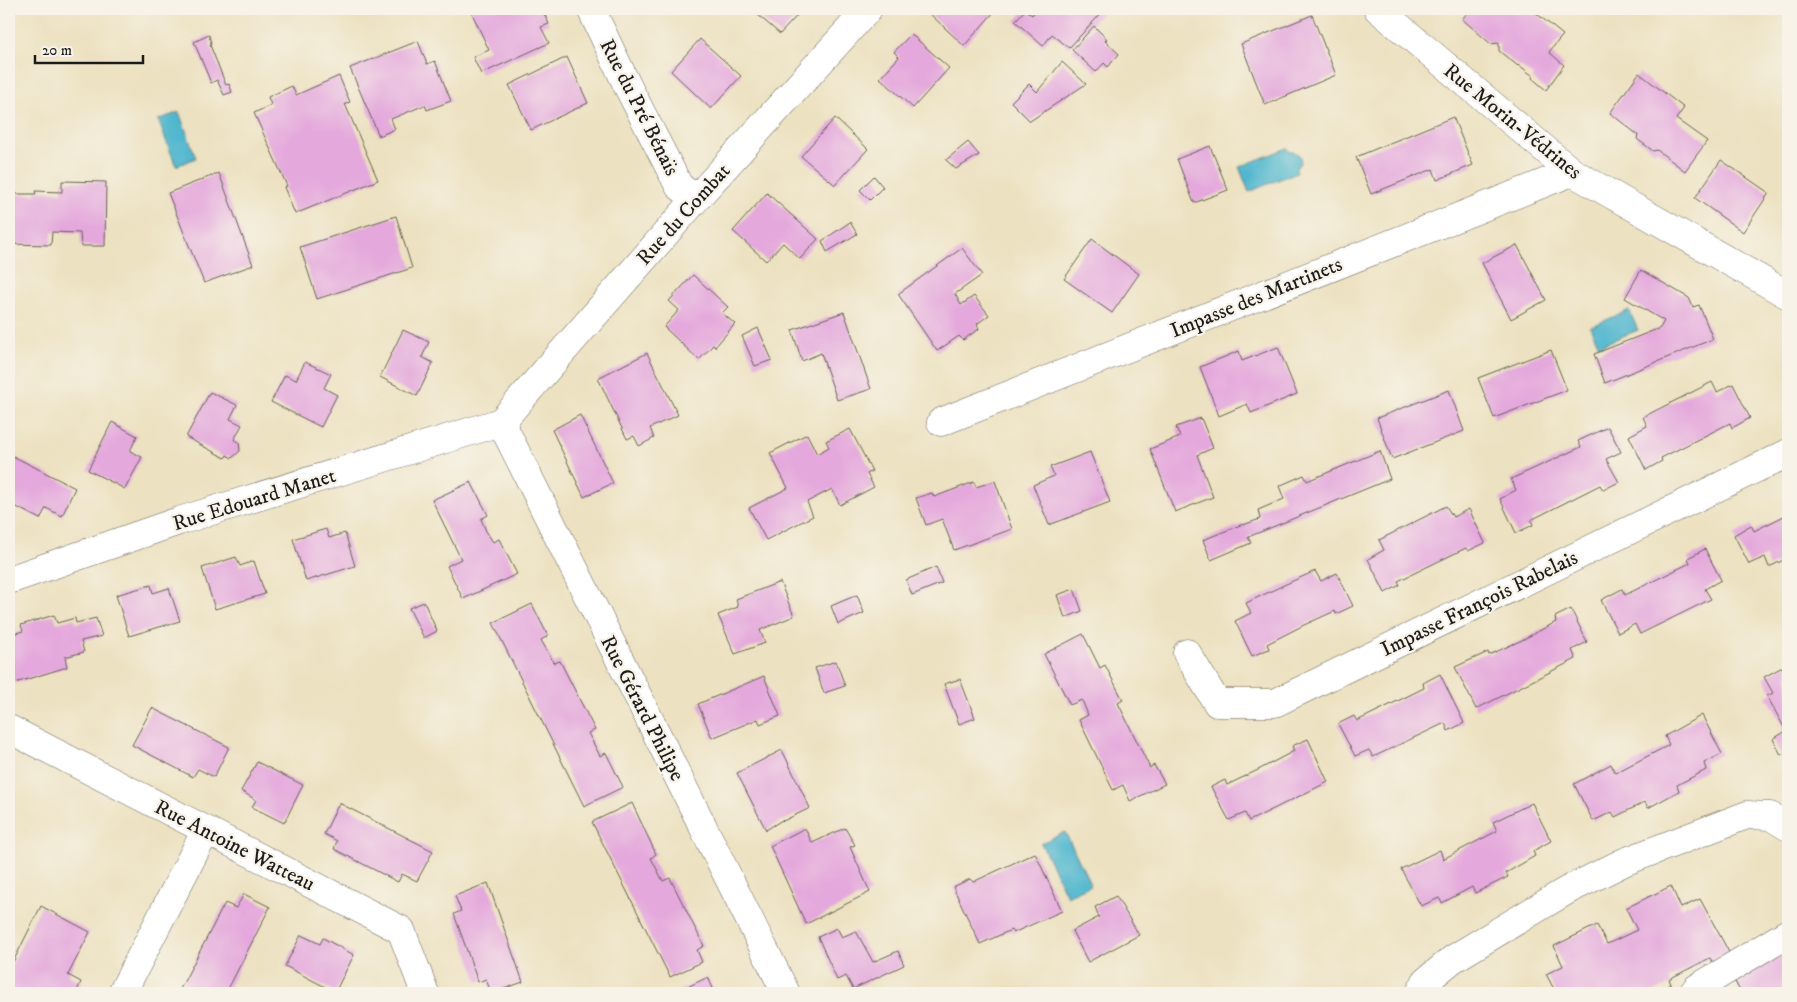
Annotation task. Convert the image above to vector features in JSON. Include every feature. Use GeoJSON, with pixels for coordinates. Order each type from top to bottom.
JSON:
{"type":"FeatureCollection","features":[{"type":"Feature","properties":{"kind":"street","name":"Rue du Pré Bénaïs"},"geometry":{"type":"LineString","coordinates":[[591,9],[628,87],[679,186],[696,199]]}},
{"type":"Feature","properties":{"kind":"street","name":"Rue du Combat"},"geometry":{"type":"LineString","coordinates":[[500,422],[696,199],[868,9]]}},
{"type":"Feature","properties":{"kind":"street","name":"Rue Morin-Védrines"},"geometry":{"type":"LineString","coordinates":[[1378,9],[1572,172],[1788,294]]}},
{"type":"Feature","properties":{"kind":"street","name":"Impasse des Martinets"},"geometry":{"type":"LineString","coordinates":[[941,422],[1572,172]]}},
{"type":"Feature","properties":{"kind":"street","name":"Rue Edouard Manet"},"geometry":{"type":"LineString","coordinates":[[9,580],[179,521],[500,422]]}},
{"type":"Feature","properties":{"kind":"street","name":"Rue Gérard Philipe"},"geometry":{"type":"LineString","coordinates":[[500,422],[786,993]]}},
{"type":"Feature","properties":{"kind":"street","name":"Impasse François Rabelais"},"geometry":{"type":"LineString","coordinates":[[1187,653],[1216,703],[1275,703],[1788,453]]}},
{"type":"Feature","properties":{"kind":"street","name":"Rue Antoine Watteau"},"geometry":{"type":"LineString","coordinates":[[9,729],[401,930],[425,993]]}},
{"type":"Feature","properties":{"kind":"street"},"geometry":{"type":"LineString","coordinates":[[1420,993],[1426,981],[1453,959],[1566,891],[1624,862],[1747,815],[1770,816],[1788,827]]}},
{"type":"Feature","properties":{"kind":"street"},"geometry":{"type":"LineString","coordinates":[[122,993],[206,830]]}},
{"type":"Feature","properties":{"kind":"street"},"geometry":{"type":"LineString","coordinates":[[1693,993],[1697,988],[1788,933]]}},
{"type":"Feature","properties":{"kind":"water"},"geometry":{"type":"Polygon","coordinates":[[[179,112],[196,158],[176,166],[158,120],[179,112]]]}},
{"type":"Feature","properties":{"kind":"water"},"geometry":{"type":"Polygon","coordinates":[[[1287,148],[1290,152],[1295,152],[1300,156],[1301,162],[1296,168],[1297,172],[1249,192],[1239,167],[1287,148]]]}},
{"type":"Feature","properties":{"kind":"water"},"geometry":{"type":"Polygon","coordinates":[[[1629,310],[1638,330],[1599,346],[1590,327],[1629,310]]]}},
{"type":"Feature","properties":{"kind":"water"},"geometry":{"type":"Polygon","coordinates":[[[1065,832],[1091,885],[1067,896],[1041,843],[1065,832]]]}},
{"type":"Feature","properties":{"kind":"building"},"geometry":{"type":"Polygon","coordinates":[[[470,9],[542,9],[549,24],[541,27],[549,43],[481,74],[473,57],[489,50],[470,9]]]}},
{"type":"Feature","properties":{"kind":"building"},"geometry":{"type":"Polygon","coordinates":[[[751,9],[803,9],[780,34],[751,9]]]}},
{"type":"Feature","properties":{"kind":"building"},"geometry":{"type":"Polygon","coordinates":[[[933,9],[993,9],[995,11],[964,46],[929,13],[933,9]]]}},
{"type":"Feature","properties":{"kind":"building"},"geometry":{"type":"Polygon","coordinates":[[[1037,9],[1105,9],[1069,48],[1052,34],[1043,46],[1015,21],[1025,10],[1032,15],[1037,9]]]}},
{"type":"Feature","properties":{"kind":"building"},"geometry":{"type":"Polygon","coordinates":[[[1471,9],[1531,9],[1563,35],[1549,52],[1564,65],[1546,90],[1532,78],[1533,76],[1499,51],[1499,43],[1491,44],[1462,19],[1471,9]]]}},
{"type":"Feature","properties":{"kind":"building"},"geometry":{"type":"Polygon","coordinates":[[[1312,15],[1336,75],[1265,105],[1241,44],[1312,15]]]}},
{"type":"Feature","properties":{"kind":"building"},"geometry":{"type":"Polygon","coordinates":[[[1094,26],[1107,39],[1105,41],[1119,54],[1108,67],[1104,63],[1096,72],[1072,50],[1094,26]]]}},
{"type":"Feature","properties":{"kind":"building"},"geometry":{"type":"Polygon","coordinates":[[[911,34],[949,68],[913,108],[880,78],[899,57],[894,52],[911,34]]]}},
{"type":"Feature","properties":{"kind":"building"},"geometry":{"type":"Polygon","coordinates":[[[209,35],[210,45],[226,85],[229,84],[232,92],[224,95],[217,80],[211,83],[194,42],[209,35]]]}},
{"type":"Feature","properties":{"kind":"building"},"geometry":{"type":"Polygon","coordinates":[[[700,39],[741,76],[711,109],[671,71],[700,39]]]}},
{"type":"Feature","properties":{"kind":"building"},"geometry":{"type":"Polygon","coordinates":[[[418,41],[427,64],[435,61],[451,101],[427,110],[425,105],[391,119],[395,129],[379,136],[350,68],[418,41]]]}},
{"type":"Feature","properties":{"kind":"building"},"geometry":{"type":"Polygon","coordinates":[[[567,57],[588,103],[531,130],[509,85],[567,57]]]}},
{"type":"Feature","properties":{"kind":"building"},"geometry":{"type":"Polygon","coordinates":[[[1062,62],[1086,84],[1030,121],[1011,102],[1029,84],[1037,92],[1062,62]]]}},
{"type":"Feature","properties":{"kind":"building"},"geometry":{"type":"Polygon","coordinates":[[[1639,73],[1684,108],[1676,119],[1707,141],[1685,171],[1657,150],[1653,151],[1637,139],[1638,135],[1610,113],[1639,73]]]}},
{"type":"Feature","properties":{"kind":"building"},"geometry":{"type":"Polygon","coordinates":[[[339,76],[350,102],[345,104],[378,180],[295,214],[284,187],[287,186],[254,113],[271,105],[268,97],[292,86],[296,95],[339,76]]]}},
{"type":"Feature","properties":{"kind":"building"},"geometry":{"type":"Polygon","coordinates":[[[1453,117],[1473,165],[1437,180],[1433,169],[1371,194],[1356,157],[1453,117]]]}},
{"type":"Feature","properties":{"kind":"building"},"geometry":{"type":"Polygon","coordinates":[[[835,118],[868,149],[835,185],[801,156],[835,118]]]}},
{"type":"Feature","properties":{"kind":"building"},"geometry":{"type":"Polygon","coordinates":[[[968,142],[979,155],[956,169],[946,160],[968,142]]]}},
{"type":"Feature","properties":{"kind":"building"},"geometry":{"type":"Polygon","coordinates":[[[1210,146],[1228,190],[1194,203],[1177,159],[1210,146]]]}},
{"type":"Feature","properties":{"kind":"building"},"geometry":{"type":"Polygon","coordinates":[[[1721,160],[1769,193],[1743,232],[1695,198],[1721,160]]]}},
{"type":"Feature","properties":{"kind":"building"},"geometry":{"type":"Polygon","coordinates":[[[219,173],[253,265],[204,283],[168,193],[219,173]]]}},
{"type":"Feature","properties":{"kind":"building"},"geometry":{"type":"Polygon","coordinates":[[[874,176],[883,187],[870,200],[860,190],[874,176]]]}},
{"type":"Feature","properties":{"kind":"building"},"geometry":{"type":"Polygon","coordinates":[[[62,181],[106,182],[105,246],[81,246],[80,233],[52,232],[51,245],[9,244],[9,194],[36,194],[35,191],[62,192],[62,181]]]}},
{"type":"Feature","properties":{"kind":"building"},"geometry":{"type":"Polygon","coordinates":[[[767,193],[818,239],[800,259],[783,243],[766,261],[733,231],[767,193]]]}},
{"type":"Feature","properties":{"kind":"building"},"geometry":{"type":"Polygon","coordinates":[[[396,216],[412,268],[317,299],[300,247],[396,216]]]}},
{"type":"Feature","properties":{"kind":"building"},"geometry":{"type":"Polygon","coordinates":[[[850,222],[857,234],[827,252],[822,241],[850,222]]]}},
{"type":"Feature","properties":{"kind":"building"},"geometry":{"type":"Polygon","coordinates":[[[1092,239],[1139,274],[1112,313],[1064,279],[1092,239]]]}},
{"type":"Feature","properties":{"kind":"building"},"geometry":{"type":"Polygon","coordinates":[[[1517,245],[1546,300],[1511,319],[1482,263],[1517,245]]]}},
{"type":"Feature","properties":{"kind":"building"},"geometry":{"type":"Polygon","coordinates":[[[962,248],[982,275],[955,294],[961,305],[974,296],[989,315],[977,324],[979,329],[963,340],[959,336],[937,351],[898,294],[962,248]]]}},
{"type":"Feature","properties":{"kind":"building"},"geometry":{"type":"Polygon","coordinates":[[[1641,270],[1689,298],[1693,307],[1699,305],[1713,339],[1605,383],[1594,354],[1660,328],[1664,321],[1625,298],[1641,270]]]}},
{"type":"Feature","properties":{"kind":"building"},"geometry":{"type":"Polygon","coordinates":[[[693,275],[728,307],[722,313],[735,324],[715,347],[713,345],[699,360],[664,327],[679,310],[669,301],[693,275]]]}},
{"type":"Feature","properties":{"kind":"building"},"geometry":{"type":"Polygon","coordinates":[[[844,312],[871,389],[837,400],[821,353],[802,361],[792,330],[844,312]]]}},
{"type":"Feature","properties":{"kind":"building"},"geometry":{"type":"Polygon","coordinates":[[[758,328],[772,360],[755,366],[742,336],[758,328]]]}},
{"type":"Feature","properties":{"kind":"building"},"geometry":{"type":"Polygon","coordinates":[[[403,330],[429,342],[422,357],[433,363],[417,396],[380,377],[403,330]]]}},
{"type":"Feature","properties":{"kind":"building"},"geometry":{"type":"Polygon","coordinates":[[[1278,347],[1297,394],[1251,413],[1247,404],[1219,416],[1200,367],[1239,351],[1242,361],[1278,347]]]}},
{"type":"Feature","properties":{"kind":"building"},"geometry":{"type":"Polygon","coordinates":[[[1551,350],[1567,390],[1494,418],[1478,378],[1551,350]]]}},
{"type":"Feature","properties":{"kind":"building"},"geometry":{"type":"Polygon","coordinates":[[[647,353],[678,415],[650,428],[654,438],[639,446],[634,436],[627,439],[598,378],[647,353]]]}},
{"type":"Feature","properties":{"kind":"building"},"geometry":{"type":"Polygon","coordinates":[[[305,362],[331,374],[324,388],[337,395],[321,427],[271,402],[285,375],[296,380],[305,362]]]}},
{"type":"Feature","properties":{"kind":"building"},"geometry":{"type":"Polygon","coordinates":[[[1712,382],[1717,392],[1733,384],[1750,418],[1732,428],[1730,423],[1661,458],[1662,461],[1646,470],[1629,436],[1647,426],[1643,417],[1712,382]]]}},
{"type":"Feature","properties":{"kind":"building"},"geometry":{"type":"Polygon","coordinates":[[[1449,390],[1464,431],[1392,459],[1377,418],[1449,390]]]}},
{"type":"Feature","properties":{"kind":"building"},"geometry":{"type":"Polygon","coordinates":[[[210,392],[237,405],[230,419],[242,425],[234,440],[239,442],[240,451],[232,458],[227,455],[225,458],[186,437],[210,392]]]}},
{"type":"Feature","properties":{"kind":"building"},"geometry":{"type":"Polygon","coordinates":[[[580,415],[613,483],[584,497],[552,430],[580,415]]]}},
{"type":"Feature","properties":{"kind":"building"},"geometry":{"type":"Polygon","coordinates":[[[1201,418],[1213,448],[1197,455],[1213,497],[1175,512],[1150,449],[1180,437],[1176,427],[1201,418]]]}},
{"type":"Feature","properties":{"kind":"building"},"geometry":{"type":"Polygon","coordinates":[[[112,422],[137,436],[130,451],[142,457],[125,489],[88,470],[112,422]]]}},
{"type":"Feature","properties":{"kind":"building"},"geometry":{"type":"Polygon","coordinates":[[[1608,427],[1621,452],[1606,459],[1619,482],[1603,490],[1600,485],[1531,520],[1533,525],[1516,533],[1500,499],[1516,490],[1511,479],[1581,447],[1578,441],[1608,427]]]}},
{"type":"Feature","properties":{"kind":"building"},"geometry":{"type":"Polygon","coordinates":[[[850,429],[872,471],[867,474],[874,487],[840,505],[832,489],[807,502],[813,516],[766,540],[749,508],[788,488],[770,453],[807,434],[817,454],[829,447],[826,441],[850,429]]]}},
{"type":"Feature","properties":{"kind":"building"},"geometry":{"type":"Polygon","coordinates":[[[1380,451],[1390,479],[1248,537],[1251,543],[1211,560],[1203,540],[1260,519],[1258,510],[1284,499],[1279,486],[1304,475],[1307,481],[1380,451]]]}},
{"type":"Feature","properties":{"kind":"building"},"geometry":{"type":"Polygon","coordinates":[[[1090,452],[1110,502],[1049,525],[1033,485],[1054,476],[1050,467],[1090,452]]]}},
{"type":"Feature","properties":{"kind":"building"},"geometry":{"type":"Polygon","coordinates":[[[9,454],[75,488],[62,516],[46,508],[40,519],[9,503],[9,454]]]}},
{"type":"Feature","properties":{"kind":"building"},"geometry":{"type":"Polygon","coordinates":[[[995,481],[1012,529],[954,550],[942,519],[926,525],[916,498],[932,493],[934,497],[974,482],[976,487],[995,481]]]}},
{"type":"Feature","properties":{"kind":"building"},"geometry":{"type":"Polygon","coordinates":[[[471,482],[488,515],[481,519],[486,531],[493,542],[499,539],[517,574],[463,599],[447,566],[461,559],[432,500],[471,482]]]}},
{"type":"Feature","properties":{"kind":"building"},"geometry":{"type":"Polygon","coordinates":[[[1446,506],[1453,517],[1469,509],[1485,543],[1468,551],[1466,548],[1398,581],[1400,585],[1385,593],[1368,559],[1384,550],[1379,540],[1446,506]]]}},
{"type":"Feature","properties":{"kind":"building"},"geometry":{"type":"Polygon","coordinates":[[[1788,514],[1788,558],[1769,567],[1765,557],[1749,564],[1734,535],[1751,525],[1754,531],[1788,514]]]}},
{"type":"Feature","properties":{"kind":"building"},"geometry":{"type":"Polygon","coordinates":[[[326,529],[329,538],[345,533],[355,566],[306,581],[293,539],[326,529]]]}},
{"type":"Feature","properties":{"kind":"building"},"geometry":{"type":"Polygon","coordinates":[[[1705,549],[1721,580],[1705,589],[1711,599],[1640,634],[1635,624],[1618,633],[1601,600],[1622,589],[1625,595],[1690,563],[1688,558],[1705,549]]]}},
{"type":"Feature","properties":{"kind":"building"},"geometry":{"type":"Polygon","coordinates":[[[236,557],[240,566],[254,561],[265,594],[215,609],[202,568],[236,557]]]}},
{"type":"Feature","properties":{"kind":"building"},"geometry":{"type":"Polygon","coordinates":[[[936,567],[942,583],[912,595],[906,580],[936,567]]]}},
{"type":"Feature","properties":{"kind":"building"},"geometry":{"type":"Polygon","coordinates":[[[1315,571],[1321,581],[1337,573],[1353,606],[1336,614],[1335,611],[1304,625],[1267,644],[1269,649],[1252,656],[1235,621],[1251,613],[1246,603],[1315,571]]]}},
{"type":"Feature","properties":{"kind":"building"},"geometry":{"type":"Polygon","coordinates":[[[780,582],[794,616],[760,630],[765,643],[735,654],[718,615],[738,607],[736,599],[780,582]]]}},
{"type":"Feature","properties":{"kind":"building"},"geometry":{"type":"Polygon","coordinates":[[[151,585],[153,593],[169,588],[180,621],[129,636],[116,595],[151,585]]]}},
{"type":"Feature","properties":{"kind":"building"},"geometry":{"type":"Polygon","coordinates":[[[1074,589],[1082,611],[1065,618],[1057,595],[1074,589]]]}},
{"type":"Feature","properties":{"kind":"building"},"geometry":{"type":"Polygon","coordinates":[[[857,595],[864,613],[838,624],[831,606],[857,595]]]}},
{"type":"Feature","properties":{"kind":"building"},"geometry":{"type":"Polygon","coordinates":[[[424,602],[437,631],[424,638],[409,608],[424,602]]]}},
{"type":"Feature","properties":{"kind":"building"},"geometry":{"type":"Polygon","coordinates":[[[532,604],[548,636],[541,640],[554,663],[560,661],[595,730],[588,733],[600,756],[606,753],[623,787],[584,806],[493,623],[532,604]]]}},
{"type":"Feature","properties":{"kind":"building"},"geometry":{"type":"Polygon","coordinates":[[[1571,609],[1587,642],[1572,650],[1576,659],[1476,709],[1455,667],[1488,652],[1489,655],[1522,640],[1556,622],[1555,617],[1571,609]]]}},
{"type":"Feature","properties":{"kind":"building"},"geometry":{"type":"Polygon","coordinates":[[[54,615],[57,623],[75,618],[76,623],[96,618],[102,636],[81,641],[84,652],[65,657],[67,667],[15,683],[9,661],[9,635],[23,631],[21,625],[54,615]]]}},
{"type":"Feature","properties":{"kind":"building"},"geometry":{"type":"Polygon","coordinates":[[[1083,634],[1100,668],[1105,665],[1123,700],[1118,703],[1150,768],[1154,765],[1165,784],[1130,801],[1123,785],[1113,790],[1079,720],[1088,715],[1082,700],[1070,705],[1044,654],[1083,634]]]}},
{"type":"Feature","properties":{"kind":"building"},"geometry":{"type":"Polygon","coordinates":[[[836,661],[845,686],[824,693],[815,668],[836,661]]]}},
{"type":"Feature","properties":{"kind":"building"},"geometry":{"type":"Polygon","coordinates":[[[1788,664],[1788,752],[1781,755],[1773,739],[1786,731],[1767,696],[1773,693],[1764,677],[1788,664]]]}},
{"type":"Feature","properties":{"kind":"building"},"geometry":{"type":"Polygon","coordinates":[[[1440,674],[1464,723],[1448,731],[1445,723],[1373,757],[1369,750],[1355,756],[1338,724],[1354,716],[1357,721],[1424,688],[1423,683],[1440,674]]]}},
{"type":"Feature","properties":{"kind":"building"},"geometry":{"type":"Polygon","coordinates":[[[764,676],[780,716],[760,724],[758,719],[712,738],[698,704],[764,676]]]}},
{"type":"Feature","properties":{"kind":"building"},"geometry":{"type":"Polygon","coordinates":[[[960,679],[975,718],[959,724],[944,684],[960,679]]]}},
{"type":"Feature","properties":{"kind":"building"},"geometry":{"type":"Polygon","coordinates":[[[152,708],[229,747],[214,777],[198,769],[193,777],[132,745],[152,708]]]}},
{"type":"Feature","properties":{"kind":"building"},"geometry":{"type":"Polygon","coordinates":[[[1702,715],[1722,754],[1704,763],[1706,770],[1677,785],[1679,791],[1648,808],[1645,802],[1615,817],[1612,812],[1593,821],[1574,784],[1611,764],[1615,773],[1669,745],[1665,736],[1702,715]]]}},
{"type":"Feature","properties":{"kind":"building"},"geometry":{"type":"Polygon","coordinates":[[[1308,739],[1328,782],[1249,821],[1245,813],[1229,820],[1211,787],[1225,780],[1227,785],[1260,769],[1294,751],[1292,746],[1308,739]]]}},
{"type":"Feature","properties":{"kind":"building"},"geometry":{"type":"Polygon","coordinates":[[[782,750],[810,808],[782,820],[766,830],[737,773],[782,750]]]}},
{"type":"Feature","properties":{"kind":"building"},"geometry":{"type":"Polygon","coordinates":[[[257,762],[303,785],[284,823],[252,807],[256,800],[241,791],[257,762]]]}},
{"type":"Feature","properties":{"kind":"building"},"geometry":{"type":"Polygon","coordinates":[[[339,803],[433,851],[417,881],[402,874],[398,882],[334,849],[337,841],[324,834],[339,803]]]}},
{"type":"Feature","properties":{"kind":"building"},"geometry":{"type":"Polygon","coordinates":[[[632,803],[656,854],[651,858],[663,881],[670,878],[704,946],[697,950],[702,962],[670,977],[592,822],[632,803]]]}},
{"type":"Feature","properties":{"kind":"building"},"geometry":{"type":"Polygon","coordinates":[[[1532,803],[1551,841],[1533,851],[1535,856],[1506,873],[1508,877],[1475,893],[1472,887],[1442,903],[1439,898],[1421,906],[1401,869],[1440,850],[1443,859],[1497,831],[1493,822],[1532,803]]]}},
{"type":"Feature","properties":{"kind":"building"},"geometry":{"type":"Polygon","coordinates":[[[805,828],[812,843],[845,828],[855,845],[850,847],[870,892],[806,924],[770,846],[805,828]]]}},
{"type":"Feature","properties":{"kind":"building"},"geometry":{"type":"Polygon","coordinates":[[[1035,853],[1062,911],[1013,933],[1011,930],[980,944],[953,887],[970,879],[973,882],[1035,853]]]}},
{"type":"Feature","properties":{"kind":"building"},"geometry":{"type":"Polygon","coordinates":[[[488,883],[523,982],[492,993],[486,979],[478,982],[454,914],[461,911],[455,896],[488,883]]]}},
{"type":"Feature","properties":{"kind":"building"},"geometry":{"type":"Polygon","coordinates":[[[1671,886],[1681,908],[1700,899],[1730,954],[1713,962],[1710,958],[1669,979],[1671,984],[1652,993],[1556,993],[1546,974],[1563,966],[1554,946],[1597,925],[1607,944],[1637,930],[1626,908],[1671,886]]]}},
{"type":"Feature","properties":{"kind":"building"},"geometry":{"type":"Polygon","coordinates":[[[244,894],[270,907],[226,993],[178,993],[225,903],[236,908],[244,894]]]}},
{"type":"Feature","properties":{"kind":"building"},"geometry":{"type":"Polygon","coordinates":[[[1116,896],[1139,935],[1088,962],[1072,931],[1099,917],[1095,907],[1116,896]]]}},
{"type":"Feature","properties":{"kind":"building"},"geometry":{"type":"Polygon","coordinates":[[[41,906],[90,932],[68,975],[81,982],[76,993],[67,993],[60,990],[59,993],[9,993],[9,970],[41,906]]]}},
{"type":"Feature","properties":{"kind":"building"},"geometry":{"type":"Polygon","coordinates":[[[837,928],[842,937],[856,931],[873,962],[898,951],[904,965],[853,989],[846,976],[837,980],[818,937],[837,928]]]}},
{"type":"Feature","properties":{"kind":"building"},"geometry":{"type":"Polygon","coordinates":[[[301,935],[320,944],[323,938],[354,955],[335,992],[285,966],[301,935]]]}},
{"type":"Feature","properties":{"kind":"building"},"geometry":{"type":"Polygon","coordinates":[[[1788,946],[1788,993],[1741,993],[1732,976],[1788,946]]]}},
{"type":"Feature","properties":{"kind":"building"},"geometry":{"type":"Polygon","coordinates":[[[708,977],[715,993],[675,993],[708,977]]]}},
{"type":"Feature","properties":{"kind":"building"},"geometry":{"type":"Polygon","coordinates":[[[724,989],[726,993],[715,993],[724,989]]]}}]}
